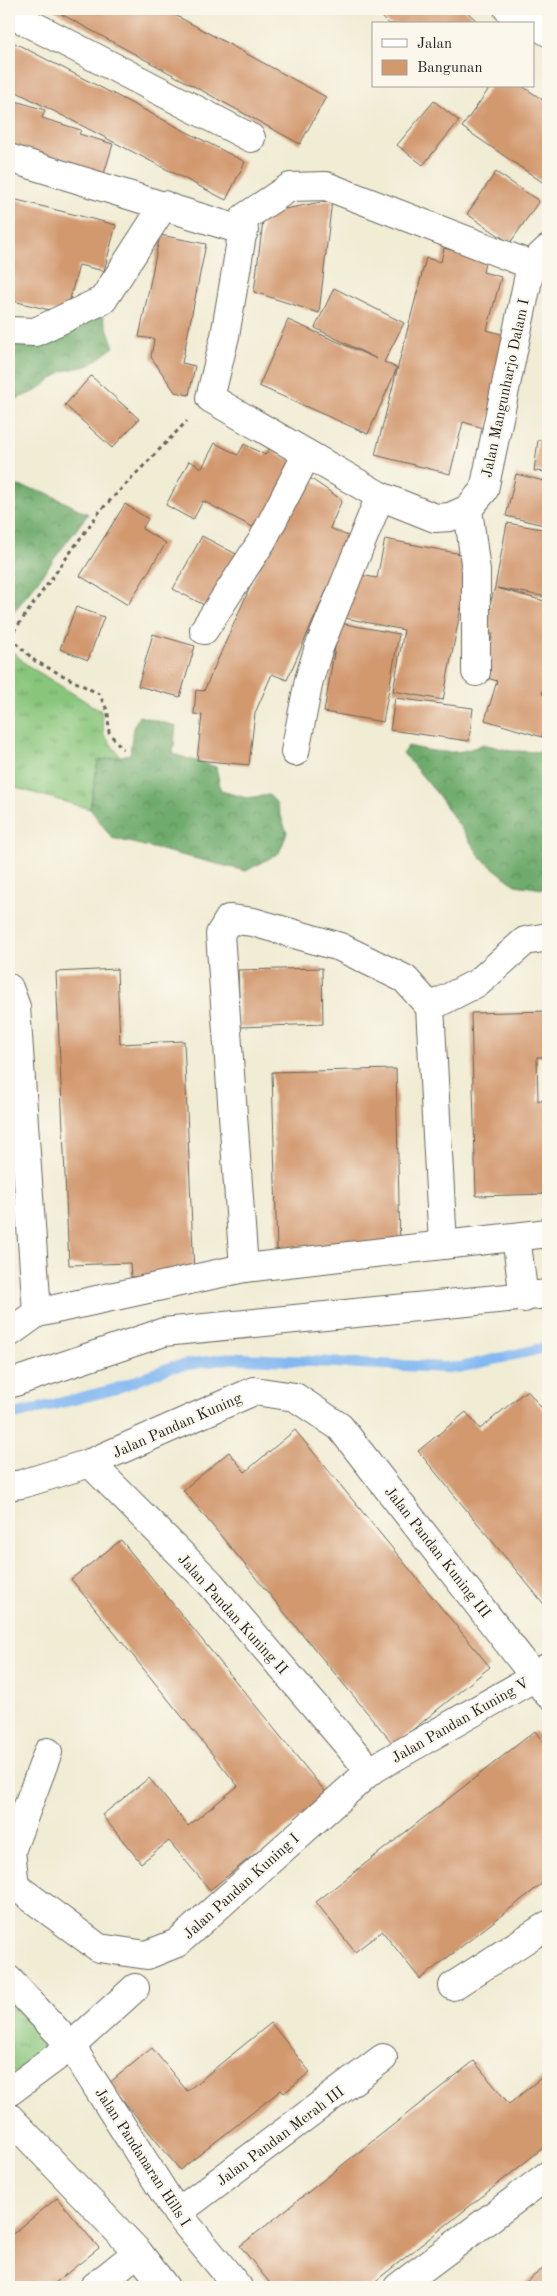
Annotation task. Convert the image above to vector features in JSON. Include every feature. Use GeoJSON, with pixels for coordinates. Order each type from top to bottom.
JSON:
{"type":"FeatureCollection","features":[{"type":"Feature","properties":{"kind":"street"},"geometry":{"type":"LineString","coordinates":[[508,9],[531,22]]}},
{"type":"Feature","properties":{"kind":"street"},"geometry":{"type":"LineString","coordinates":[[9,13],[251,138]]}},
{"type":"Feature","properties":{"kind":"street"},"geometry":{"type":"LineString","coordinates":[[534,24],[548,32]]}},
{"type":"Feature","properties":{"kind":"street"},"geometry":{"type":"LineString","coordinates":[[9,158],[244,231]]}},
{"type":"Feature","properties":{"kind":"street"},"geometry":{"type":"LineString","coordinates":[[476,672],[476,571],[468,509],[450,517],[435,518],[380,496],[210,398],[225,336],[245,218],[290,187],[326,186],[540,257]]}},
{"type":"Feature","properties":{"kind":"street"},"geometry":{"type":"LineString","coordinates":[[9,331],[35,332],[103,300],[164,205]]}},
{"type":"Feature","properties":{"kind":"street","name":"Jalan Mangunharjo Dalam I"},"geometry":{"type":"LineString","coordinates":[[468,509],[484,490],[540,257]]}},
{"type":"Feature","properties":{"kind":"street"},"geometry":{"type":"LineString","coordinates":[[204,630],[262,541],[307,454]]}},
{"type":"Feature","properties":{"kind":"street"},"geometry":{"type":"LineString","coordinates":[[295,752],[309,680],[318,650],[380,496]]}},
{"type":"Feature","properties":{"kind":"street"},"geometry":{"type":"LineString","coordinates":[[244,1268],[220,934],[229,919],[253,922],[340,947],[405,979],[430,1007],[443,1245]]}},
{"type":"Feature","properties":{"kind":"street"},"geometry":{"type":"LineString","coordinates":[[430,1007],[479,982],[525,941],[548,937]]}},
{"type":"Feature","properties":{"kind":"street"},"geometry":{"type":"LineString","coordinates":[[9,988],[16,1007],[37,1313]]}},
{"type":"Feature","properties":{"kind":"street"},"geometry":{"type":"LineString","coordinates":[[9,1333],[37,1313],[244,1268],[548,1233]]}},
{"type":"Feature","properties":{"kind":"street"},"geometry":{"type":"LineString","coordinates":[[9,1384],[164,1332],[536,1296],[516,1237]]}},
{"type":"Feature","properties":{"kind":"street","name":"Jalan Pandan Kuning"},"geometry":{"type":"LineString","coordinates":[[9,1486],[22,1484],[90,1463],[254,1390],[295,1397],[340,1427]]}},
{"type":"Feature","properties":{"kind":"street","name":"Jalan Pandan Kuning III"},"geometry":{"type":"LineString","coordinates":[[340,1427],[544,1680]]}},
{"type":"Feature","properties":{"kind":"street","name":"Jalan Pandan Kuning II"},"geometry":{"type":"LineString","coordinates":[[90,1463],[210,1584],[370,1771]]}},
{"type":"Feature","properties":{"kind":"street","name":"Jalan Pandan Kuning V"},"geometry":{"type":"LineString","coordinates":[[370,1771],[544,1680]]}},
{"type":"Feature","properties":{"kind":"street","name":"Jalan Pandan Kuning I"},"geometry":{"type":"LineString","coordinates":[[48,1752],[11,1851],[15,1886],[99,1948],[146,1955],[177,1943],[370,1771]]}},
{"type":"Feature","properties":{"kind":"street"},"geometry":{"type":"LineString","coordinates":[[453,1986],[548,1925]]}},
{"type":"Feature","properties":{"kind":"street","name":"Jalan Pandanaran Hills I"},"geometry":{"type":"LineString","coordinates":[[9,1980],[71,2046],[177,2213],[238,2287]]}},
{"type":"Feature","properties":{"kind":"street"},"geometry":{"type":"LineString","coordinates":[[9,2092],[71,2046],[135,1988]]}},
{"type":"Feature","properties":{"kind":"street","name":"Jalan Pandan Merah III"},"geometry":{"type":"LineString","coordinates":[[177,2213],[383,2058]]}},
{"type":"Feature","properties":{"kind":"street"},"geometry":{"type":"LineString","coordinates":[[9,2117],[138,2252],[165,2287]]}},
{"type":"Feature","properties":{"kind":"street"},"geometry":{"type":"LineString","coordinates":[[398,2287],[548,2175]]}},
{"type":"Feature","properties":{"kind":"street"},"geometry":{"type":"LineString","coordinates":[[94,2287],[138,2252]]}},
{"type":"Feature","properties":{"kind":"path"},"geometry":{"type":"LineString","coordinates":[[123,749],[109,732],[108,712],[99,694],[35,661],[9,638],[100,511],[210,398]]}},
{"type":"Feature","properties":{"kind":"green space"},"geometry":{"type":"Polygon","coordinates":[[[102,313],[114,347],[88,366],[63,371],[36,391],[9,402],[9,338],[102,313]]]}},
{"type":"Feature","properties":{"kind":"green space"},"geometry":{"type":"Polygon","coordinates":[[[9,484],[45,492],[88,514],[11,616],[9,611],[9,484]]]}},
{"type":"Feature","properties":{"kind":"green space"},"geometry":{"type":"Polygon","coordinates":[[[12,651],[27,665],[101,711],[104,735],[120,756],[98,761],[90,809],[20,789],[9,783],[9,656],[12,651]]]}},
{"type":"Feature","properties":{"kind":"green space"},"geometry":{"type":"Polygon","coordinates":[[[139,716],[176,726],[173,754],[216,767],[221,791],[247,798],[269,795],[276,802],[287,833],[279,853],[246,871],[112,838],[90,809],[98,761],[130,754],[133,728],[139,716]]]}},
{"type":"Feature","properties":{"kind":"green space"},"geometry":{"type":"Polygon","coordinates":[[[483,744],[511,751],[548,752],[548,887],[543,889],[515,885],[482,859],[439,796],[403,753],[408,746],[455,752],[464,751],[483,744]]]}},
{"type":"Feature","properties":{"kind":"green space"},"geometry":{"type":"Polygon","coordinates":[[[9,1993],[56,2053],[21,2080],[9,2065],[9,1993]]]}},
{"type":"Feature","properties":{"kind":"building"},"geometry":{"type":"Polygon","coordinates":[[[52,9],[164,9],[326,97],[300,144],[52,9]]]}},
{"type":"Feature","properties":{"kind":"building"},"geometry":{"type":"Polygon","coordinates":[[[385,9],[464,9],[478,22],[387,22],[380,15],[385,9]]]}},
{"type":"Feature","properties":{"kind":"building"},"geometry":{"type":"Polygon","coordinates":[[[525,9],[548,9],[548,17],[525,9]]]}},
{"type":"Feature","properties":{"kind":"building"},"geometry":{"type":"Polygon","coordinates":[[[9,40],[245,162],[226,200],[9,88],[9,40]]]}},
{"type":"Feature","properties":{"kind":"building"},"geometry":{"type":"Polygon","coordinates":[[[490,88],[525,88],[543,100],[548,92],[548,186],[462,127],[490,88]]]}},
{"type":"Feature","properties":{"kind":"building"},"geometry":{"type":"Polygon","coordinates":[[[9,99],[45,110],[42,118],[81,130],[79,134],[113,144],[103,177],[9,148],[9,99]]]}},
{"type":"Feature","properties":{"kind":"building"},"geometry":{"type":"Polygon","coordinates":[[[434,101],[459,121],[423,165],[397,145],[434,101]]]}},
{"type":"Feature","properties":{"kind":"building"},"geometry":{"type":"Polygon","coordinates":[[[496,172],[539,201],[510,243],[467,214],[496,172]]]}},
{"type":"Feature","properties":{"kind":"building"},"geometry":{"type":"Polygon","coordinates":[[[9,198],[116,225],[104,271],[79,265],[66,314],[9,300],[9,198]]]}},
{"type":"Feature","properties":{"kind":"building"},"geometry":{"type":"Polygon","coordinates":[[[332,200],[319,313],[254,292],[264,213],[332,200]]]}},
{"type":"Feature","properties":{"kind":"building"},"geometry":{"type":"Polygon","coordinates":[[[160,235],[206,244],[182,363],[195,366],[189,395],[175,392],[151,357],[154,339],[139,337],[160,235]]]}},
{"type":"Feature","properties":{"kind":"building"},"geometry":{"type":"Polygon","coordinates":[[[444,248],[486,259],[483,272],[501,277],[487,330],[511,337],[487,429],[463,422],[450,474],[375,455],[426,258],[441,262],[444,248]]]}},
{"type":"Feature","properties":{"kind":"building"},"geometry":{"type":"Polygon","coordinates":[[[334,288],[404,323],[384,362],[397,368],[368,434],[259,386],[288,320],[377,359],[315,328],[334,288]]]}},
{"type":"Feature","properties":{"kind":"building"},"geometry":{"type":"Polygon","coordinates":[[[91,376],[139,419],[112,448],[65,405],[91,376]]]}},
{"type":"Feature","properties":{"kind":"building"},"geometry":{"type":"Polygon","coordinates":[[[538,440],[548,441],[548,472],[534,471],[538,440]]]}},
{"type":"Feature","properties":{"kind":"building"},"geometry":{"type":"Polygon","coordinates":[[[215,443],[238,455],[244,444],[265,455],[269,449],[296,463],[260,531],[203,501],[193,520],[166,505],[189,461],[202,468],[215,443]]]}},
{"type":"Feature","properties":{"kind":"building"},"geometry":{"type":"Polygon","coordinates":[[[516,474],[548,482],[548,526],[506,516],[516,474]]]}},
{"type":"Feature","properties":{"kind":"building"},"geometry":{"type":"Polygon","coordinates":[[[307,476],[342,500],[330,528],[350,537],[287,680],[272,674],[255,713],[249,765],[197,760],[202,715],[194,714],[196,690],[204,691],[285,508],[307,476]]]}},
{"type":"Feature","properties":{"kind":"building"},"geometry":{"type":"Polygon","coordinates":[[[125,504],[148,519],[142,529],[166,543],[128,605],[80,576],[125,504]]]}},
{"type":"Feature","properties":{"kind":"building"},"geometry":{"type":"Polygon","coordinates":[[[507,523],[548,530],[548,597],[497,588],[548,602],[548,671],[542,694],[548,696],[548,716],[542,737],[485,720],[497,681],[481,676],[493,634],[482,632],[495,587],[507,523]]]}},
{"type":"Feature","properties":{"kind":"building"},"geometry":{"type":"Polygon","coordinates":[[[202,536],[238,555],[210,608],[173,589],[202,536]]]}},
{"type":"Feature","properties":{"kind":"building"},"geometry":{"type":"Polygon","coordinates":[[[385,539],[471,556],[443,700],[393,691],[404,630],[345,618],[354,574],[377,578],[385,539]]]}},
{"type":"Feature","properties":{"kind":"building"},"geometry":{"type":"Polygon","coordinates":[[[76,607],[104,617],[88,660],[60,649],[76,607]]]}},
{"type":"Feature","properties":{"kind":"building"},"geometry":{"type":"Polygon","coordinates":[[[339,623],[399,634],[383,722],[324,712],[339,623]]]}},
{"type":"Feature","properties":{"kind":"building"},"geometry":{"type":"Polygon","coordinates":[[[153,634],[195,646],[180,697],[138,686],[153,634]]]}},
{"type":"Feature","properties":{"kind":"building"},"geometry":{"type":"Polygon","coordinates":[[[395,698],[473,708],[469,741],[390,730],[395,698]]]}},
{"type":"Feature","properties":{"kind":"building"},"geometry":{"type":"Polygon","coordinates":[[[322,968],[323,1024],[240,1027],[238,970],[322,968]]]}},
{"type":"Feature","properties":{"kind":"building"},"geometry":{"type":"Polygon","coordinates":[[[117,969],[120,1044],[184,1041],[194,1274],[131,1277],[130,1263],[69,1265],[56,972],[117,969]]]}},
{"type":"Feature","properties":{"kind":"building"},"geometry":{"type":"Polygon","coordinates":[[[548,1011],[548,1057],[537,1057],[538,1101],[548,1100],[548,1194],[476,1196],[471,1013],[548,1011]]]}},
{"type":"Feature","properties":{"kind":"building"},"geometry":{"type":"Polygon","coordinates":[[[396,1069],[400,1249],[277,1252],[272,1072],[396,1069]]]}},
{"type":"Feature","properties":{"kind":"building"},"geometry":{"type":"Polygon","coordinates":[[[527,1390],[548,1416],[548,1609],[418,1451],[466,1412],[480,1429],[527,1390]]]}},
{"type":"Feature","properties":{"kind":"building"},"geometry":{"type":"Polygon","coordinates":[[[295,1430],[490,1667],[394,1745],[183,1490],[229,1452],[245,1472],[295,1430]]]}},
{"type":"Feature","properties":{"kind":"building"},"geometry":{"type":"Polygon","coordinates":[[[121,1540],[328,1795],[210,1890],[169,1841],[141,1863],[102,1815],[149,1778],[188,1826],[238,1786],[71,1579],[121,1540]]]}},
{"type":"Feature","properties":{"kind":"building"},"geometry":{"type":"Polygon","coordinates":[[[535,1731],[548,1749],[548,1801],[545,1804],[548,1809],[548,1879],[420,1979],[382,1931],[355,1952],[316,1902],[535,1731]]]}},
{"type":"Feature","properties":{"kind":"building"},"geometry":{"type":"Polygon","coordinates":[[[271,2023],[310,2072],[284,2093],[281,2090],[180,2170],[109,2083],[152,2048],[187,2091],[271,2023]]]}},
{"type":"Feature","properties":{"kind":"building"},"geometry":{"type":"Polygon","coordinates":[[[474,2061],[509,2104],[546,2074],[548,2077],[548,2144],[368,2287],[273,2287],[240,2246],[474,2061]]]}},
{"type":"Feature","properties":{"kind":"building"},"geometry":{"type":"Polygon","coordinates":[[[57,2198],[99,2248],[50,2287],[9,2287],[9,2237],[57,2198]]]}},
{"type":"Feature","properties":{"kind":"building"},"geometry":{"type":"Polygon","coordinates":[[[548,2265],[548,2287],[519,2287],[531,2278],[548,2265]]]}},
{"type":"Feature","properties":{"kind":"waterway"},"geometry":{"type":"LineString","coordinates":[[9,1416],[115,1389],[171,1367],[232,1358],[457,1368],[548,1347]]}}]}
